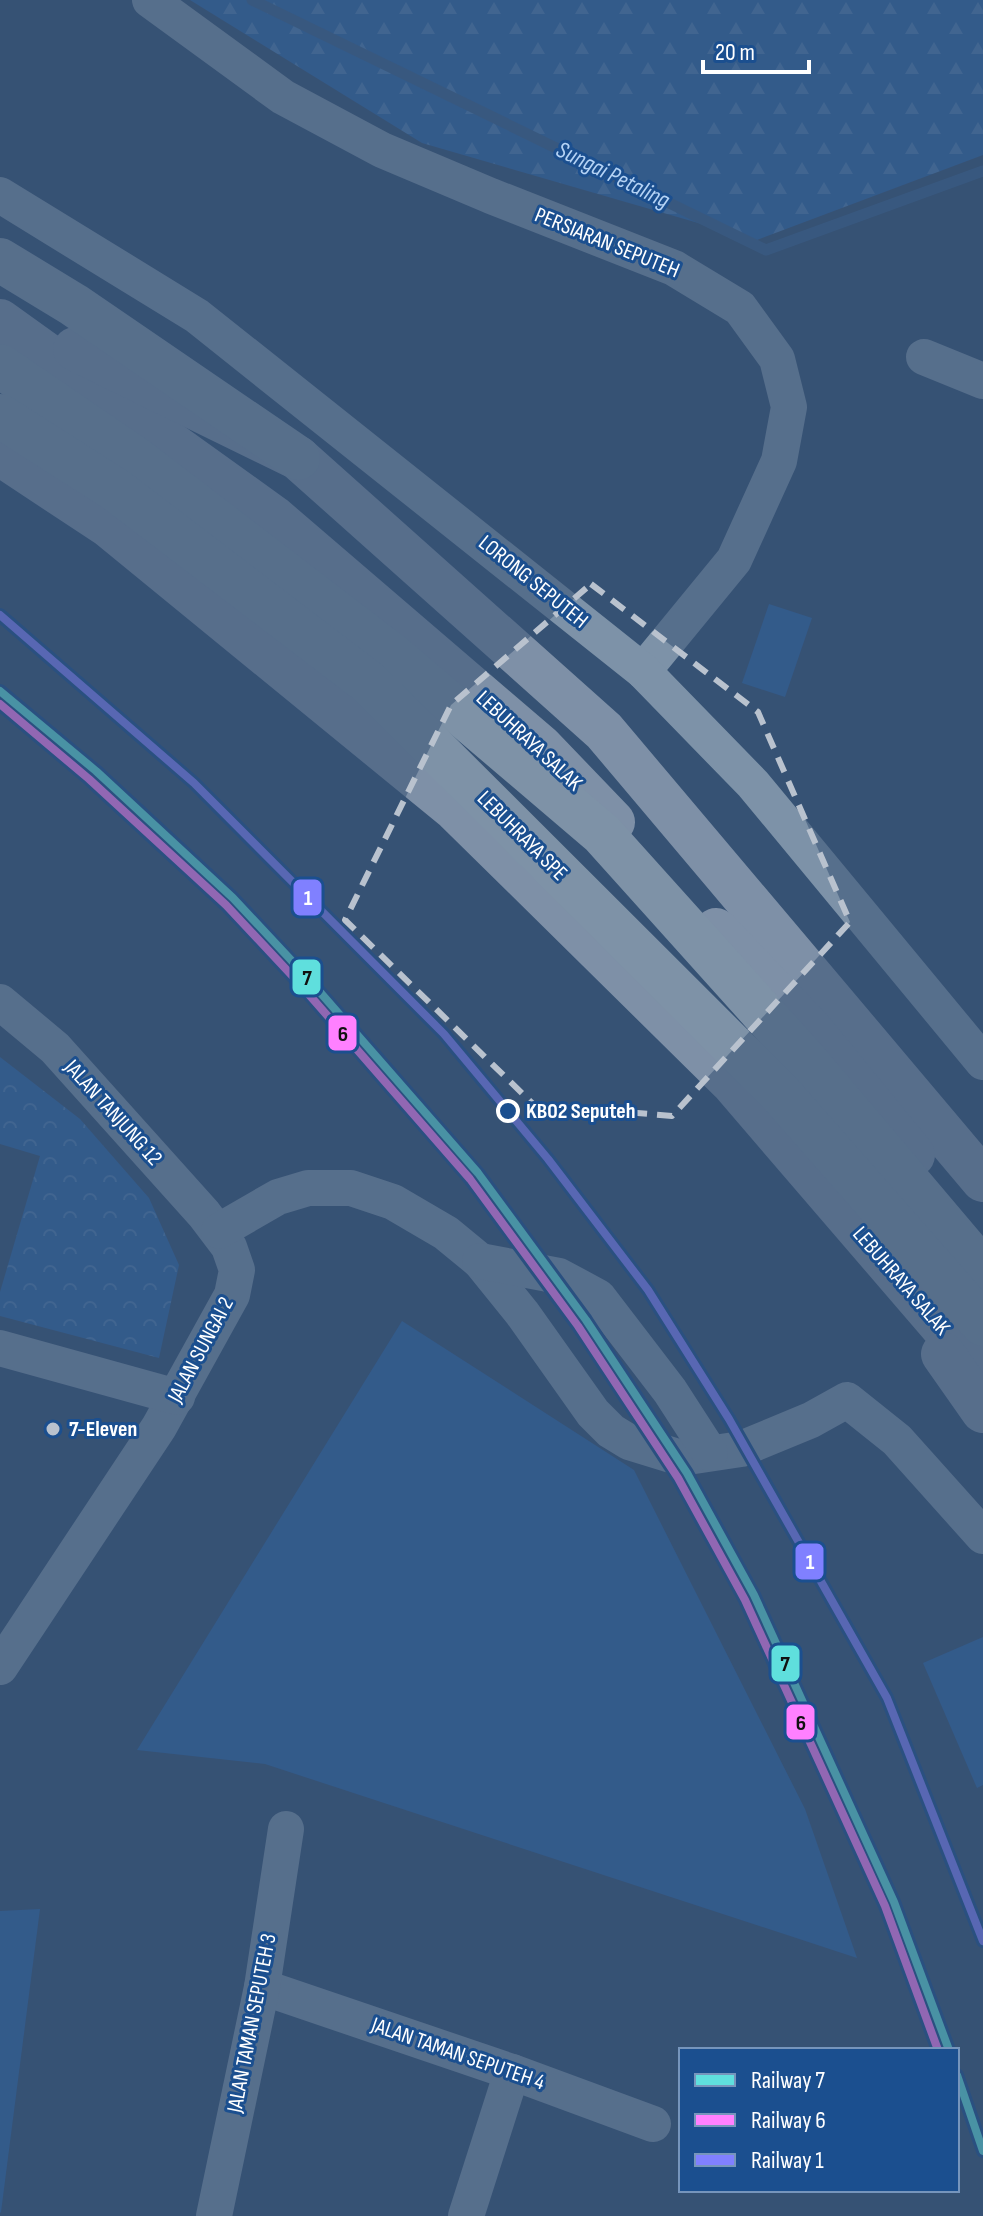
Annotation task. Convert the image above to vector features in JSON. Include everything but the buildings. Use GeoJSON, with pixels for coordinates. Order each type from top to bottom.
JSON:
{"type":"FeatureCollection","features":[{"type":"Feature","properties":{"kind":"highway"},"geometry":{"type":"LineString","coordinates":[[0,260],[74,305],[298,458],[604,731],[983,1180]]}},
{"type":"Feature","properties":{"kind":"highway"},"geometry":{"type":"LineString","coordinates":[[0,311],[298,458]]}},
{"type":"Feature","properties":{"kind":"highway","name":"LEBUHRAYA SALAK"},"geometry":{"type":"LineString","coordinates":[[0,321],[273,517],[541,747],[811,1030],[983,1240]]}},
{"type":"Feature","properties":{"kind":"highway"},"geometry":{"type":"LineString","coordinates":[[0,366],[136,459],[393,656],[602,834],[806,1061],[983,1270]]}},
{"type":"Feature","properties":{"kind":"highway","name":"LEBUHRAYA SPE"},"geometry":{"type":"LineString","coordinates":[[0,416],[116,490],[368,682],[780,1093],[983,1324]]}},
{"type":"Feature","properties":{"kind":"highway","name":"LEBUHRAYA SALAK"},"geometry":{"type":"LineString","coordinates":[[0,454],[109,526],[455,809],[732,1082],[983,1374]]}},
{"type":"Feature","properties":{"kind":"highway"},"geometry":{"type":"LineString","coordinates":[[849,1221],[983,1411]]}},
{"type":"Feature","properties":{"kind":"street","name":"PERSIARAN SEPUTEH"},"geometry":{"type":"LineString","coordinates":[[150,0],[283,97],[382,150],[674,268],[740,308],[777,359],[789,407],[779,461],[734,560],[643,671]]}},
{"type":"Feature","properties":{"kind":"street","name":"LORONG SEPUTEH"},"geometry":{"type":"LineString","coordinates":[[0,195],[197,316],[643,671],[753,784],[983,1062]]}},
{"type":"Feature","properties":{"kind":"street"},"geometry":{"type":"LineString","coordinates":[[924,357],[983,381]]}},
{"type":"Feature","properties":{"kind":"street","name":"JALAN TANJUNG 12"},"geometry":{"type":"LineString","coordinates":[[0,1002],[65,1058],[219,1231]]}},
{"type":"Feature","properties":{"kind":"street"},"geometry":{"type":"LineString","coordinates":[[219,1231],[278,1197],[308,1188],[351,1188],[393,1202],[466,1247],[480,1261],[522,1313],[593,1413],[611,1431],[629,1442],[681,1458],[741,1449],[811,1420],[847,1400],[897,1440],[983,1536]]}},
{"type":"Feature","properties":{"kind":"street","name":"JALAN SUNGAI 2"},"geometry":{"type":"LineString","coordinates":[[0,1667],[177,1397],[232,1295],[237,1270],[219,1231]]}},
{"type":"Feature","properties":{"kind":"street"},"geometry":{"type":"LineString","coordinates":[[480,1261],[559,1276],[598,1297],[670,1391],[710,1453]]}},
{"type":"Feature","properties":{"kind":"street"},"geometry":{"type":"LineString","coordinates":[[0,1348],[177,1397]]}},
{"type":"Feature","properties":{"kind":"street","name":"JALAN TAMAN SEPUTEH 3"},"geometry":{"type":"LineString","coordinates":[[214,2216],[262,1987],[286,1829]]}},
{"type":"Feature","properties":{"kind":"street","name":"JALAN TAMAN SEPUTEH 4"},"geometry":{"type":"LineString","coordinates":[[262,1987],[512,2072],[653,2124]]}},
{"type":"Feature","properties":{"kind":"street"},"geometry":{"type":"LineString","coordinates":[[466,2216],[512,2072]]}},
{"type":"Feature","properties":{"kind":"highlighted area"},"geometry":{"type":"Polygon","coordinates":[[[591,584],[758,712],[850,922],[672,1116],[533,1104],[345,920],[451,705],[591,584]]]}},
{"type":"Feature","properties":{"kind":"green space"},"geometry":{"type":"Polygon","coordinates":[[[190,0],[983,0],[983,155],[757,240],[422,143],[190,0]]]}},
{"type":"Feature","properties":{"kind":"green space"},"geometry":{"type":"Polygon","coordinates":[[[769,604],[812,618],[785,697],[742,683],[769,604]]]}},
{"type":"Feature","properties":{"kind":"green space"},"geometry":{"type":"Polygon","coordinates":[[[0,1057],[80,1119],[149,1198],[179,1265],[159,1358],[0,1316],[0,1292],[40,1156],[0,1144],[0,1057]]]}},
{"type":"Feature","properties":{"kind":"green space"},"geometry":{"type":"Polygon","coordinates":[[[402,1321],[634,1470],[805,1809],[857,1958],[265,1764],[137,1750],[402,1321]]]}},
{"type":"Feature","properties":{"kind":"green space"},"geometry":{"type":"Polygon","coordinates":[[[983,1637],[983,1785],[977,1788],[923,1663],[983,1637]]]}},
{"type":"Feature","properties":{"kind":"green space"},"geometry":{"type":"Polygon","coordinates":[[[40,1909],[1,2212],[0,2213],[0,1911],[40,1909]]]}},
{"type":"Feature","properties":{"kind":"waterway","name":"Sungai Petaling"},"geometry":{"type":"LineString","coordinates":[[252,0],[766,250],[983,171]]}},
{"type":"Feature","properties":{"kind":"rail line","name":"1"},"geometry":{"type":"LineString","coordinates":[[0,615],[194,783],[444,1034],[548,1159],[648,1290],[729,1419],[887,1698],[983,1941]]}},
{"type":"Feature","properties":{"kind":"rail line","name":"7"},"geometry":{"type":"LineString","coordinates":[[0,691],[96,771],[233,898],[305,975],[478,1173],[586,1320],[687,1473],[754,1595],[894,1902],[948,2048]]}},
{"type":"Feature","properties":{"kind":"rail line","name":"6"},"geometry":{"type":"LineString","coordinates":[[0,704],[89,779],[226,905],[298,982],[470,1179],[578,1326],[678,1478],[745,1600],[885,1906],[937,2048]]}},
{"type":"Feature","properties":{"kind":"rail line","name":"7"},"geometry":{"type":"LineString","coordinates":[[959,2081],[983,2151]]}},
{"type":"Feature","properties":{"kind":"place","name":"KB02 Seputeh"},"geometry":{"type":"Point","coordinates":[508,1111]}},
{"type":"Feature","properties":{"kind":"place","name":"7-Eleven"},"geometry":{"type":"Point","coordinates":[53,1429]}}]}
